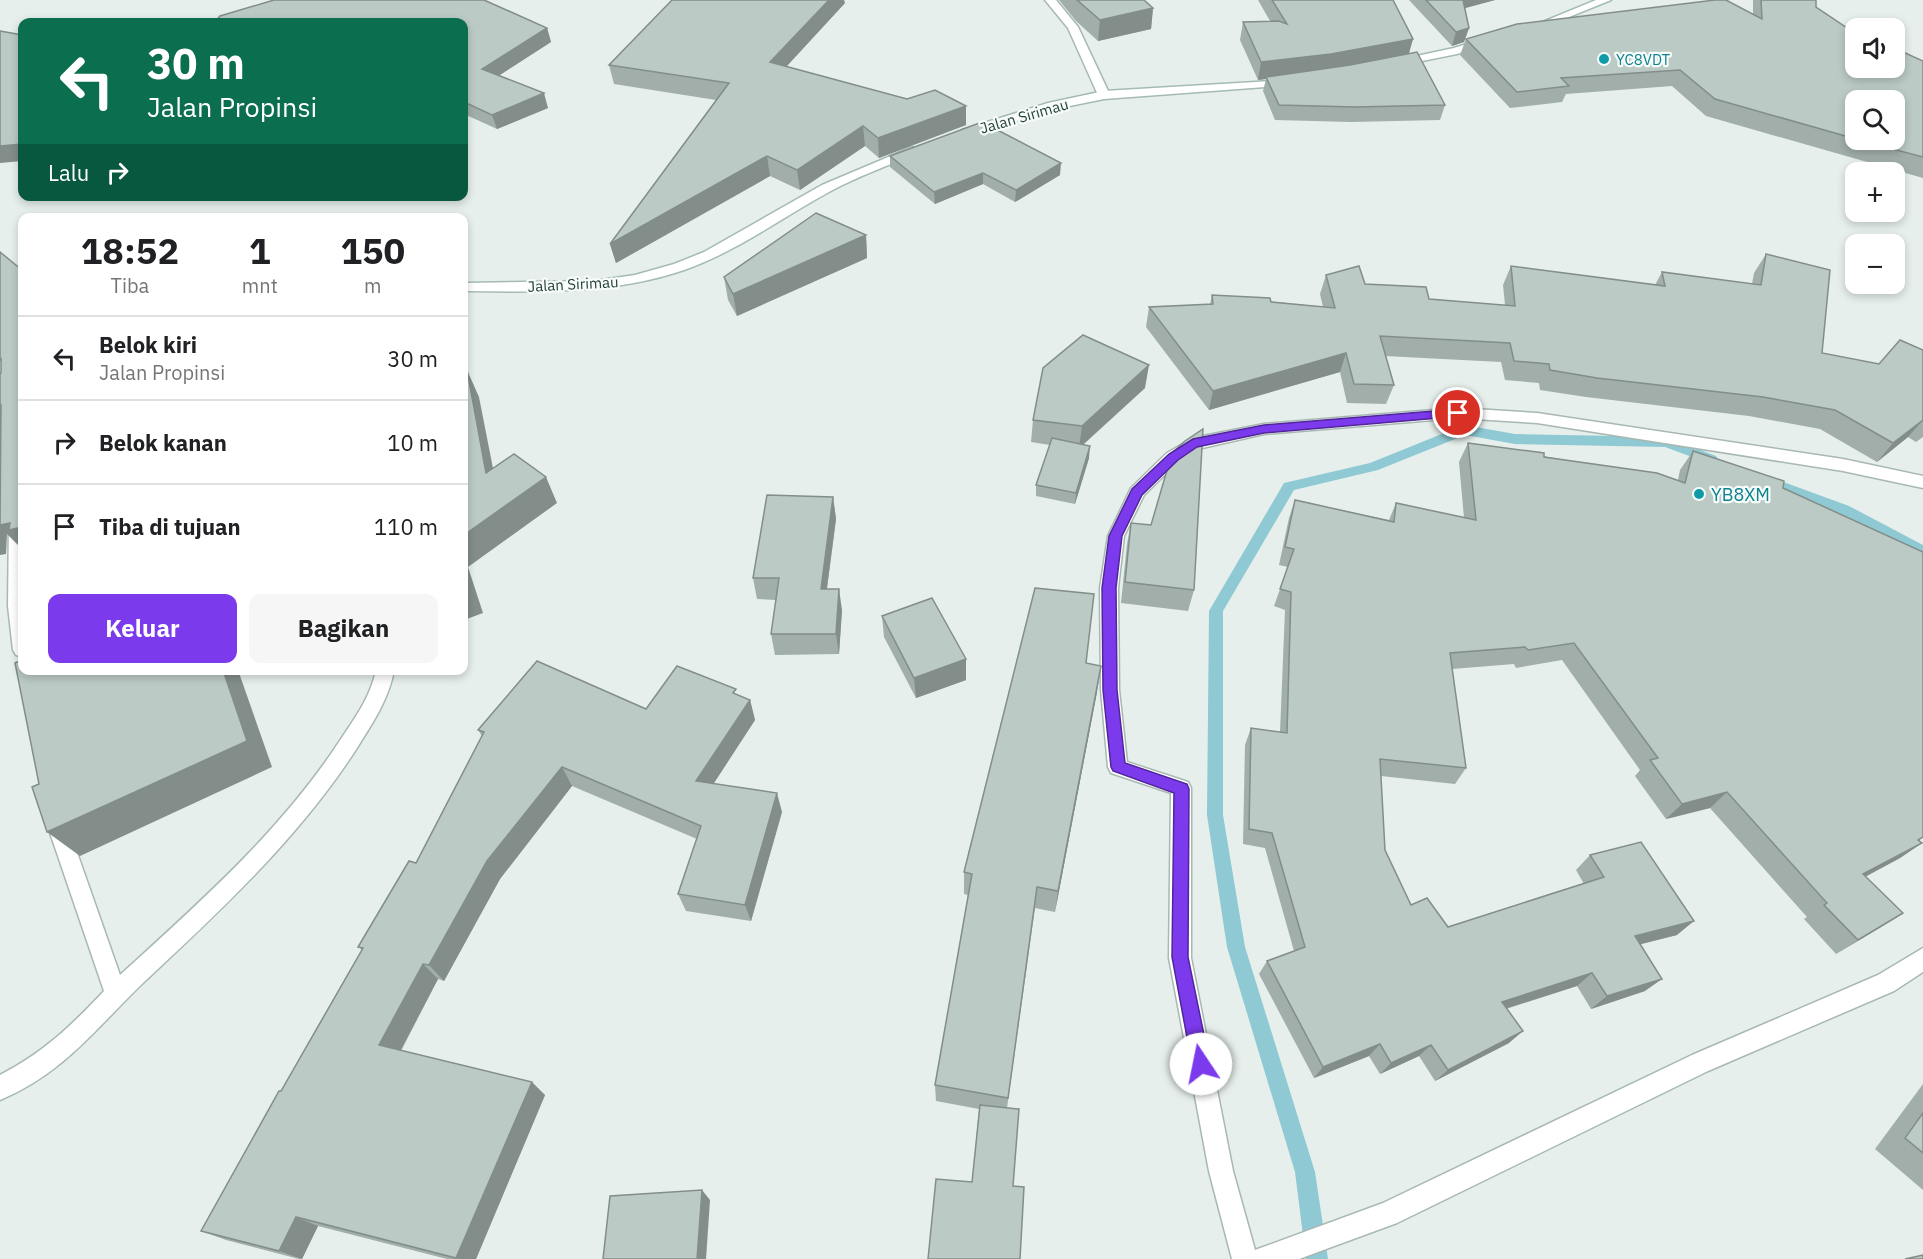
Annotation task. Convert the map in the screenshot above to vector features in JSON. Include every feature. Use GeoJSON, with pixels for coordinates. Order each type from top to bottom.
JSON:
{"type":"FeatureCollection","features":[{"type":"Feature","properties":{"kind":"street"},"geometry":{"type":"LineString","coordinates":[[1050,0],[1074,27],[1104,95]]}},
{"type":"Feature","properties":{"kind":"street"},"geometry":{"type":"LineString","coordinates":[[1522,31],[1606,0]]}},
{"type":"Feature","properties":{"kind":"street"},"geometry":{"type":"LineString","coordinates":[[1385,66],[1457,51],[1497,38]]}},
{"type":"Feature","properties":{"kind":"street","name":"Jalan Sirimau"},"geometry":{"type":"LineString","coordinates":[[956,136],[1014,116],[1104,95],[1298,82]]}},
{"type":"Feature","properties":{"kind":"street","name":"Jalan Sirimau"},"geometry":{"type":"LineString","coordinates":[[468,287],[594,285],[636,279],[679,267],[709,255],[791,206],[827,188],[920,148]]}},
{"type":"Feature","properties":{"kind":"street"},"geometry":{"type":"LineString","coordinates":[[1245,1259],[1221,1171],[1180,957],[1181,789],[1118,767],[1110,690],[1109,588],[1116,536],[1137,492],[1173,457],[1193,444],[1264,429],[1458,413],[1537,418],[1843,465],[1923,482]]}},
{"type":"Feature","properties":{"kind":"street"},"geometry":{"type":"LineString","coordinates":[[18,506],[18,615]]}},
{"type":"Feature","properties":{"kind":"street"},"geometry":{"type":"LineString","coordinates":[[0,1088],[38,1068],[77,1036],[116,994],[264,854],[344,754],[383,686],[384,675]]}},
{"type":"Feature","properties":{"kind":"street"},"geometry":{"type":"LineString","coordinates":[[50,804],[116,994]]}},
{"type":"Feature","properties":{"kind":"street"},"geometry":{"type":"LineString","coordinates":[[1268,1257],[1388,1214],[1700,1064],[1886,983],[1923,959]]}},
{"type":"Feature","properties":{"kind":"building"},"geometry":{"type":"Polygon","coordinates":[[[274,0],[484,0],[547,28],[482,69],[544,93],[492,115],[468,104],[468,18],[218,18],[274,0]]]}},
{"type":"Feature","properties":{"kind":"building"},"geometry":{"type":"Polygon","coordinates":[[[672,0],[829,0],[770,62],[907,99],[935,90],[966,106],[878,138],[863,126],[797,170],[767,156],[610,244],[729,83],[609,65],[672,0]]]}},
{"type":"Feature","properties":{"kind":"building"},"geometry":{"type":"Polygon","coordinates":[[[1077,0],[1144,0],[1153,8],[1100,20],[1077,0]]]}},
{"type":"Feature","properties":{"kind":"building"},"geometry":{"type":"Polygon","coordinates":[[[1272,0],[1393,0],[1413,39],[1331,54],[1261,62],[1243,22],[1279,21],[1287,24],[1272,0]]]}},
{"type":"Feature","properties":{"kind":"building"},"geometry":{"type":"Polygon","coordinates":[[[1426,0],[1463,0],[1469,28],[1456,32],[1426,0]]]}},
{"type":"Feature","properties":{"kind":"building"},"geometry":{"type":"Polygon","coordinates":[[[1715,0],[1726,0],[1762,19],[1761,0],[1816,0],[1816,7],[1845,27],[1845,78],[1905,78],[1905,53],[1923,61],[1923,157],[1897,150],[1905,150],[1905,90],[1845,90],[1845,136],[1715,99],[1680,70],[1561,78],[1569,86],[1517,92],[1466,39],[1517,24],[1715,0]]]}},
{"type":"Feature","properties":{"kind":"building"},"geometry":{"type":"Polygon","coordinates":[[[0,31],[18,34],[18,144],[0,146],[0,31]]]}},
{"type":"Feature","properties":{"kind":"building"},"geometry":{"type":"Polygon","coordinates":[[[1417,52],[1445,105],[1355,107],[1279,105],[1266,77],[1350,65],[1417,52]]]}},
{"type":"Feature","properties":{"kind":"building"},"geometry":{"type":"Polygon","coordinates":[[[982,122],[1061,163],[1016,190],[983,173],[934,192],[890,156],[982,122]]]}},
{"type":"Feature","properties":{"kind":"building"},"geometry":{"type":"Polygon","coordinates":[[[816,213],[866,235],[733,294],[724,277],[816,213]]]}},
{"type":"Feature","properties":{"kind":"building"},"geometry":{"type":"Polygon","coordinates":[[[0,252],[18,267],[18,528],[9,530],[10,523],[0,525],[0,252]]]}},
{"type":"Feature","properties":{"kind":"building"},"geometry":{"type":"Polygon","coordinates":[[[1766,254],[1830,270],[1822,353],[1879,364],[1900,340],[1923,350],[1923,420],[1893,443],[1835,410],[1763,397],[1597,378],[1550,370],[1549,364],[1514,361],[1510,343],[1380,336],[1394,385],[1354,384],[1346,353],[1213,391],[1149,307],[1213,304],[1212,295],[1270,298],[1271,302],[1335,308],[1326,275],[1359,266],[1365,284],[1426,287],[1429,299],[1515,306],[1511,266],[1665,286],[1662,272],[1761,285],[1766,254]]]}},
{"type":"Feature","properties":{"kind":"building"},"geometry":{"type":"Polygon","coordinates":[[[1083,335],[1149,365],[1082,426],[1033,420],[1043,368],[1083,335]]]}},
{"type":"Feature","properties":{"kind":"building"},"geometry":{"type":"Polygon","coordinates":[[[468,375],[486,473],[514,454],[546,477],[468,532],[468,375]]]}},
{"type":"Feature","properties":{"kind":"building"},"geometry":{"type":"Polygon","coordinates":[[[1203,429],[1194,590],[1125,582],[1131,523],[1151,525],[1172,453],[1203,429]]]}},
{"type":"Feature","properties":{"kind":"building"},"geometry":{"type":"Polygon","coordinates":[[[1052,438],[1090,446],[1076,493],[1036,485],[1052,438]]]}},
{"type":"Feature","properties":{"kind":"building"},"geometry":{"type":"Polygon","coordinates":[[[1468,443],[1544,453],[1544,457],[1657,473],[1685,483],[1693,451],[1784,481],[1783,488],[1923,552],[1923,837],[1918,840],[1922,843],[1863,874],[1903,913],[1858,940],[1824,905],[1827,903],[1727,792],[1682,804],[1650,760],[1658,758],[1574,643],[1528,650],[1525,647],[1450,653],[1466,768],[1380,759],[1385,850],[1411,905],[1427,898],[1448,927],[1604,877],[1590,855],[1641,842],[1694,921],[1635,936],[1662,979],[1607,996],[1592,973],[1502,1002],[1523,1031],[1448,1070],[1431,1045],[1391,1063],[1380,1044],[1323,1067],[1267,961],[1305,947],[1272,833],[1249,829],[1251,728],[1287,733],[1291,592],[1280,589],[1294,549],[1285,547],[1295,500],[1394,522],[1396,503],[1476,520],[1468,443]]]}},
{"type":"Feature","properties":{"kind":"building"},"geometry":{"type":"Polygon","coordinates":[[[767,495],[833,497],[821,589],[839,589],[836,634],[771,634],[779,578],[753,578],[767,495]]]}},
{"type":"Feature","properties":{"kind":"building"},"geometry":{"type":"Polygon","coordinates":[[[1035,588],[1094,594],[1086,663],[1101,666],[1058,891],[1037,887],[1008,1098],[935,1085],[972,874],[964,872],[1035,588]]]}},
{"type":"Feature","properties":{"kind":"building"},"geometry":{"type":"Polygon","coordinates":[[[932,598],[966,659],[914,678],[882,616],[932,598]]]}},
{"type":"Feature","properties":{"kind":"building"},"geometry":{"type":"Polygon","coordinates":[[[537,661],[646,709],[677,666],[736,689],[733,693],[750,700],[696,781],[777,793],[745,905],[678,894],[701,826],[562,767],[487,861],[429,965],[423,964],[379,1045],[532,1082],[456,1258],[296,1217],[279,1251],[201,1231],[279,1091],[363,948],[358,947],[409,861],[416,863],[484,732],[478,730],[537,661]]]}},
{"type":"Feature","properties":{"kind":"building"},"geometry":{"type":"Polygon","coordinates":[[[18,662],[18,675],[225,675],[247,741],[47,832],[32,787],[39,784],[15,663],[18,662]]]}},
{"type":"Feature","properties":{"kind":"building"},"geometry":{"type":"Polygon","coordinates":[[[980,1105],[1019,1109],[1013,1186],[1024,1187],[1020,1259],[928,1259],[936,1179],[972,1182],[980,1105]]]}},
{"type":"Feature","properties":{"kind":"building"},"geometry":{"type":"Polygon","coordinates":[[[1923,1113],[1923,1153],[1905,1138],[1923,1113]]]}},
{"type":"Feature","properties":{"kind":"building"},"geometry":{"type":"Polygon","coordinates":[[[702,1190],[697,1259],[603,1259],[610,1196],[702,1190]]]}},
{"type":"Feature","properties":{"kind":"building"},"geometry":{"type":"Polygon","coordinates":[[[1923,1255],[1923,1259],[1905,1259],[1923,1255]]]}},
{"type":"Feature","properties":{"kind":"waterway"},"geometry":{"type":"LineString","coordinates":[[1317,1259],[1305,1172],[1236,947],[1215,815],[1216,611],[1289,486],[1373,467],[1464,430],[1515,439],[1666,442],[1711,459]]}},
{"type":"Feature","properties":{"kind":"waterway"},"geometry":{"type":"LineString","coordinates":[[1764,480],[1844,510],[1923,551]]}},
{"type":"Feature","properties":{"kind":"place","name":"YC8VDT"},"geometry":{"type":"Point","coordinates":[1604,59]}},
{"type":"Feature","properties":{"kind":"place","name":"YB8XM"},"geometry":{"type":"Point","coordinates":[1699,494]}},
{"type":"Feature","properties":{"kind":"route"},"geometry":{"type":"LineString","coordinates":[[1201,1064],[1180,957],[1181,789],[1118,767],[1110,690],[1109,609],[1109,588],[1116,536],[1137,492],[1173,457],[1193,444],[1264,429],[1458,413]]}}]}
